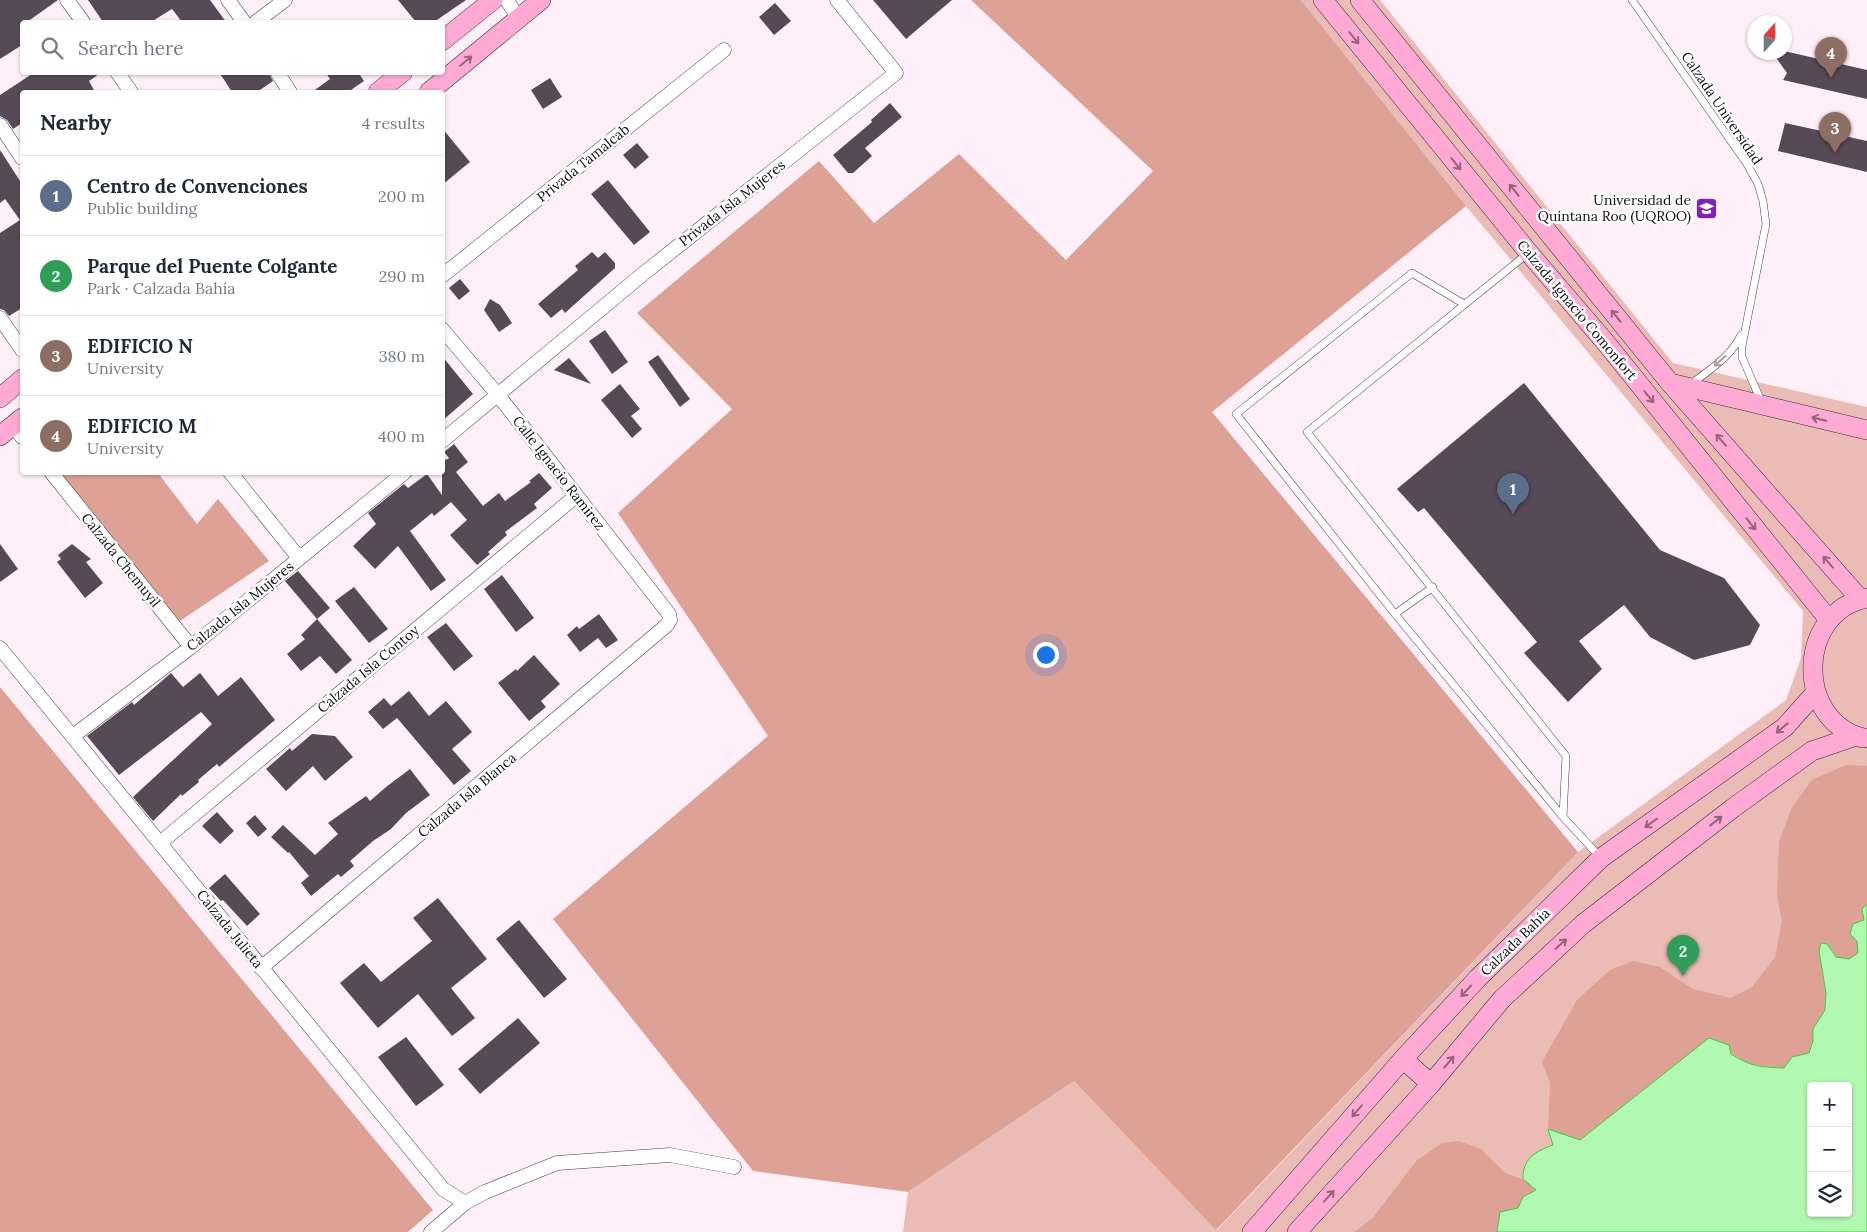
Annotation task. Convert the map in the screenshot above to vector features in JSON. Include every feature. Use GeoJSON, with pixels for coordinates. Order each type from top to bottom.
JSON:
{"type":"FeatureCollection","features":[{"type":"Feature","properties":{"kind":"main road"},"geometry":{"type":"LineString","coordinates":[[445,39],[493,0]]}},
{"type":"Feature","properties":{"kind":"main road"},"geometry":{"type":"LineString","coordinates":[[431,90],[541,0]]}},
{"type":"Feature","properties":{"kind":"main road","name":"Calzada Ignacio Comonfort"},"geometry":{"type":"LineString","coordinates":[[1323,0],[1529,253],[1606,343],[1829,620]]}},
{"type":"Feature","properties":{"kind":"main road","name":"Calzada Ignacio Comonfort"},"geometry":{"type":"LineString","coordinates":[[1360,0],[1678,386],[1864,598]]}},
{"type":"Feature","properties":{"kind":"main road"},"geometry":{"type":"LineString","coordinates":[[380,90],[399,75]]}},
{"type":"Feature","properties":{"kind":"main road"},"geometry":{"type":"LineString","coordinates":[[0,398],[20,382]]}},
{"type":"Feature","properties":{"kind":"main road"},"geometry":{"type":"LineString","coordinates":[[1678,386],[1867,430]]}},
{"type":"Feature","properties":{"kind":"main road"},"geometry":{"type":"LineString","coordinates":[[1862,737],[1839,726],[1825,710],[1816,692],[1812,667],[1816,642],[1829,620],[1843,608],[1864,598]]}},
{"type":"Feature","properties":{"kind":"main road","name":"Calzada Bahía"},"geometry":{"type":"LineString","coordinates":[[1252,1232],[1403,1059],[1478,978],[1601,858],[1785,727],[1816,692]]}},
{"type":"Feature","properties":{"kind":"main road"},"geometry":{"type":"LineString","coordinates":[[1297,1232],[1431,1084],[1502,998],[1584,924],[1733,808],[1812,751],[1862,737]]}},
{"type":"Feature","properties":{"kind":"main road"},"geometry":{"type":"LineString","coordinates":[[1403,1059],[1431,1084]]}},
{"type":"Feature","properties":{"kind":"street"},"geometry":{"type":"LineString","coordinates":[[67,0],[82,20]]}},
{"type":"Feature","properties":{"kind":"street"},"geometry":{"type":"LineString","coordinates":[[228,0],[243,20]]}},
{"type":"Feature","properties":{"kind":"street"},"geometry":{"type":"LineString","coordinates":[[259,20],[285,0]]}},
{"type":"Feature","properties":{"kind":"street"},"geometry":{"type":"LineString","coordinates":[[507,0],[518,18]]}},
{"type":"Feature","properties":{"kind":"street","name":"Privada Isla Mujeres"},"geometry":{"type":"LineString","coordinates":[[498,395],[643,274],[896,73],[837,0]]}},
{"type":"Feature","properties":{"kind":"street","name":"Privada Tamalcab"},"geometry":{"type":"LineString","coordinates":[[445,274],[724,50]]}},
{"type":"Feature","properties":{"kind":"street"},"geometry":{"type":"LineString","coordinates":[[119,75],[130,90]]}},
{"type":"Feature","properties":{"kind":"street"},"geometry":{"type":"LineString","coordinates":[[279,75],[289,90]]}},
{"type":"Feature","properties":{"kind":"street"},"geometry":{"type":"LineString","coordinates":[[0,125],[20,155]]}},
{"type":"Feature","properties":{"kind":"street"},"geometry":{"type":"LineString","coordinates":[[0,318],[20,347]]}},
{"type":"Feature","properties":{"kind":"street","name":"Calle Ignacio Ramirez"},"geometry":{"type":"LineString","coordinates":[[445,333],[498,395],[669,614],[670,620]]}},
{"type":"Feature","properties":{"kind":"street"},"geometry":{"type":"LineString","coordinates":[[445,439],[498,395]]}},
{"type":"Feature","properties":{"kind":"street","name":"Calzada Chemuyil"},"geometry":{"type":"LineString","coordinates":[[53,475],[192,647]]}},
{"type":"Feature","properties":{"kind":"street"},"geometry":{"type":"LineString","coordinates":[[232,475],[299,558]]}},
{"type":"Feature","properties":{"kind":"street","name":"Calzada Isla Mujeres"},"geometry":{"type":"LineString","coordinates":[[73,736],[192,647],[401,475]]}},
{"type":"Feature","properties":{"kind":"street","name":"Calzada Isla Contoy"},"geometry":{"type":"LineString","coordinates":[[160,843],[576,496]]}},
{"type":"Feature","properties":{"kind":"street","name":"Calzada Isla Blanca"},"geometry":{"type":"LineString","coordinates":[[261,968],[667,625],[670,620]]}},
{"type":"Feature","properties":{"kind":"street","name":"Calzada Julieta"},"geometry":{"type":"LineString","coordinates":[[0,648],[443,1189],[465,1202]]}},
{"type":"Feature","properties":{"kind":"street"},"geometry":{"type":"LineString","coordinates":[[431,1232],[465,1202],[558,1163],[670,1155],[734,1167]]}},
{"type":"Feature","properties":{"kind":"lane","name":"Calzada Universidad"},"geometry":{"type":"LineString","coordinates":[[1632,0],[1747,164],[1758,184],[1763,201],[1766,224],[1744,328],[1742,358],[1764,407]]}},
{"type":"Feature","properties":{"kind":"lane"},"geometry":{"type":"LineString","coordinates":[[1529,253],[1307,432],[1566,756],[1563,817]]}},
{"type":"Feature","properties":{"kind":"lane"},"geometry":{"type":"LineString","coordinates":[[1464,304],[1412,273],[1236,414],[1395,614],[1563,817],[1601,858]]}},
{"type":"Feature","properties":{"kind":"lane","name":"Calzada Universidad"},"geometry":{"type":"LineString","coordinates":[[1678,386],[1721,361],[1737,344],[1744,328]]}},
{"type":"Feature","properties":{"kind":"lane"},"geometry":{"type":"LineString","coordinates":[[1395,614],[1433,588]]}},
{"type":"Feature","properties":{"kind":"shaded area"},"geometry":{"type":"Polygon","coordinates":[[[971,0],[1301,0],[1466,206],[1212,412],[1578,852],[1216,1230],[1074,1081],[908,1192],[753,1171],[553,919],[768,736],[618,513],[732,409],[637,313],[819,161],[874,223],[959,154],[1066,260],[1153,171],[971,0]]]}},
{"type":"Feature","properties":{"kind":"shaded area"},"geometry":{"type":"Polygon","coordinates":[[[1301,0],[1380,0],[1673,363],[1867,407],[1867,1232],[1497,1232],[1523,1179],[1506,1173],[1481,1149],[1416,1161],[1373,1217],[1354,1232],[903,1232],[908,1192],[1074,1081],[1217,1230],[1578,852],[1786,700],[1801,658],[1803,611],[1466,206],[1301,0]]]}},
{"type":"Feature","properties":{"kind":"shaded area"},"geometry":{"type":"Polygon","coordinates":[[[61,475],[160,475],[197,524],[218,499],[269,561],[180,621],[61,475]]]}},
{"type":"Feature","properties":{"kind":"shaded area"},"geometry":{"type":"Polygon","coordinates":[[[0,687],[433,1210],[408,1232],[0,1232],[0,687]]]}},
{"type":"Feature","properties":{"kind":"shaded area"},"geometry":{"type":"Polygon","coordinates":[[[1846,765],[1867,766],[1867,904],[1862,909],[1864,920],[1857,941],[1859,953],[1849,959],[1836,957],[1827,944],[1819,951],[1827,993],[1825,1011],[1813,1029],[1813,1041],[1809,1053],[1792,1057],[1784,1068],[1748,1064],[1709,1038],[1580,1140],[1548,1129],[1550,1083],[1542,1062],[1577,1000],[1610,970],[1633,961],[1660,967],[1693,989],[1731,998],[1752,987],[1775,957],[1782,921],[1777,895],[1779,842],[1792,807],[1812,780],[1846,765]]]}},
{"type":"Feature","properties":{"kind":"shaded area"},"geometry":{"type":"Polygon","coordinates":[[[1867,904],[1867,1232],[1497,1232],[1500,1212],[1518,1208],[1523,1197],[1536,1190],[1523,1179],[1523,1172],[1531,1157],[1553,1145],[1548,1129],[1580,1140],[1709,1038],[1729,1045],[1731,1054],[1738,1058],[1762,1067],[1784,1068],[1792,1057],[1809,1053],[1813,1041],[1813,1029],[1825,1010],[1826,993],[1819,951],[1821,943],[1827,944],[1836,957],[1849,959],[1858,953],[1857,941],[1850,934],[1853,924],[1864,920],[1862,909],[1867,904]]]}},
{"type":"Feature","properties":{"kind":"shaded area"},"geometry":{"type":"Polygon","coordinates":[[[1459,1141],[1481,1149],[1506,1173],[1523,1179],[1536,1190],[1523,1197],[1518,1208],[1497,1232],[1354,1232],[1373,1217],[1416,1161],[1442,1143],[1459,1141]]]}},
{"type":"Feature","properties":{"kind":"building"},"geometry":{"type":"Polygon","coordinates":[[[0,0],[58,0],[30,20],[20,20],[20,46],[0,59],[0,0]]]}},
{"type":"Feature","properties":{"kind":"building"},"geometry":{"type":"Polygon","coordinates":[[[88,0],[210,0],[225,20],[180,20],[172,9],[154,20],[102,20],[88,0]]]}},
{"type":"Feature","properties":{"kind":"building"},"geometry":{"type":"Polygon","coordinates":[[[398,0],[466,0],[437,20],[414,20],[398,0]]]}},
{"type":"Feature","properties":{"kind":"building"},"geometry":{"type":"Polygon","coordinates":[[[873,0],[952,0],[906,39],[873,0]]]}},
{"type":"Feature","properties":{"kind":"building"},"geometry":{"type":"Polygon","coordinates":[[[775,3],[791,21],[774,35],[759,17],[775,3]]]}},
{"type":"Feature","properties":{"kind":"building"},"geometry":{"type":"Polygon","coordinates":[[[1792,53],[1867,70],[1867,99],[1783,80],[1787,73],[1778,60],[1792,60],[1792,53]]]}},
{"type":"Feature","properties":{"kind":"building"},"geometry":{"type":"Polygon","coordinates":[[[30,75],[98,75],[89,81],[94,90],[20,90],[20,124],[13,129],[7,120],[0,116],[0,95],[30,75]]]}},
{"type":"Feature","properties":{"kind":"building"},"geometry":{"type":"Polygon","coordinates":[[[221,75],[270,75],[273,81],[260,90],[231,90],[221,75]]]}},
{"type":"Feature","properties":{"kind":"building"},"geometry":{"type":"Polygon","coordinates":[[[327,75],[360,75],[364,81],[351,90],[315,90],[330,79],[327,75]]]}},
{"type":"Feature","properties":{"kind":"building"},"geometry":{"type":"Polygon","coordinates":[[[550,78],[562,97],[543,109],[531,90],[550,78]]]}},
{"type":"Feature","properties":{"kind":"building"},"geometry":{"type":"Polygon","coordinates":[[[890,103],[902,117],[865,148],[872,156],[853,173],[848,173],[833,155],[872,122],[871,120],[890,103]]]}},
{"type":"Feature","properties":{"kind":"building"},"geometry":{"type":"Polygon","coordinates":[[[1785,123],[1867,141],[1867,172],[1778,151],[1785,123]]]}},
{"type":"Feature","properties":{"kind":"building"},"geometry":{"type":"Polygon","coordinates":[[[445,132],[470,162],[445,183],[445,132]]]}},
{"type":"Feature","properties":{"kind":"building"},"geometry":{"type":"Polygon","coordinates":[[[637,143],[649,157],[635,169],[623,155],[637,143]]]}},
{"type":"Feature","properties":{"kind":"building"},"geometry":{"type":"Polygon","coordinates":[[[0,150],[20,181],[20,220],[5,199],[0,203],[0,150]]]}},
{"type":"Feature","properties":{"kind":"building"},"geometry":{"type":"Polygon","coordinates":[[[608,180],[650,232],[634,245],[591,194],[608,180]]]}},
{"type":"Feature","properties":{"kind":"building"},"geometry":{"type":"Polygon","coordinates":[[[20,220],[20,309],[9,316],[4,310],[0,309],[0,233],[20,220]]]}},
{"type":"Feature","properties":{"kind":"building"},"geometry":{"type":"Polygon","coordinates":[[[592,252],[598,258],[605,252],[615,263],[615,268],[565,313],[562,309],[551,318],[538,304],[578,270],[575,266],[592,252]]]}},
{"type":"Feature","properties":{"kind":"building"},"geometry":{"type":"Polygon","coordinates":[[[460,279],[470,291],[459,300],[449,288],[460,279]]]}},
{"type":"Feature","properties":{"kind":"building"},"geometry":{"type":"Polygon","coordinates":[[[490,299],[500,305],[512,323],[499,332],[484,310],[490,299]]]}},
{"type":"Feature","properties":{"kind":"building"},"geometry":{"type":"Polygon","coordinates":[[[605,330],[628,362],[612,374],[589,341],[605,330]]]}},
{"type":"Feature","properties":{"kind":"building"},"geometry":{"type":"Polygon","coordinates":[[[658,355],[690,399],[680,407],[648,362],[658,355]]]}},
{"type":"Feature","properties":{"kind":"building"},"geometry":{"type":"Polygon","coordinates":[[[569,358],[591,384],[554,370],[569,358]]]}},
{"type":"Feature","properties":{"kind":"building"},"geometry":{"type":"Polygon","coordinates":[[[445,360],[473,394],[445,418],[445,360]]]}},
{"type":"Feature","properties":{"kind":"building"},"geometry":{"type":"Polygon","coordinates":[[[1524,383],[1660,550],[1724,578],[1760,625],[1750,645],[1694,660],[1650,637],[1624,605],[1579,641],[1602,669],[1568,702],[1524,653],[1537,642],[1424,508],[1418,512],[1397,489],[1524,383]]]}},
{"type":"Feature","properties":{"kind":"building"},"geometry":{"type":"Polygon","coordinates":[[[620,384],[640,409],[631,416],[642,429],[632,438],[601,400],[620,384]]]}},
{"type":"Feature","properties":{"kind":"building"},"geometry":{"type":"Polygon","coordinates":[[[454,444],[468,462],[456,472],[483,506],[499,493],[505,501],[531,482],[529,481],[539,473],[552,488],[534,504],[537,508],[505,532],[507,535],[477,565],[450,535],[467,520],[451,502],[434,516],[432,513],[410,531],[446,580],[431,591],[398,546],[375,569],[353,546],[376,524],[368,513],[404,484],[408,488],[428,475],[442,495],[442,475],[445,475],[445,459],[449,458],[445,451],[454,444]]]}},
{"type":"Feature","properties":{"kind":"building"},"geometry":{"type":"Polygon","coordinates":[[[0,544],[18,569],[0,582],[0,544]]]}},
{"type":"Feature","properties":{"kind":"building"},"geometry":{"type":"Polygon","coordinates":[[[72,544],[91,559],[86,562],[103,583],[85,598],[57,562],[61,559],[58,555],[72,544]]]}},
{"type":"Feature","properties":{"kind":"building"},"geometry":{"type":"Polygon","coordinates":[[[298,571],[330,608],[317,619],[285,581],[298,571]]]}},
{"type":"Feature","properties":{"kind":"building"},"geometry":{"type":"Polygon","coordinates":[[[502,575],[534,618],[516,632],[484,589],[502,575]]]}},
{"type":"Feature","properties":{"kind":"building"},"geometry":{"type":"Polygon","coordinates":[[[354,587],[388,629],[369,643],[335,601],[354,587]]]}},
{"type":"Feature","properties":{"kind":"building"},"geometry":{"type":"Polygon","coordinates":[[[599,614],[618,640],[606,648],[598,638],[580,652],[567,635],[577,626],[579,629],[599,614]]]}},
{"type":"Feature","properties":{"kind":"building"},"geometry":{"type":"Polygon","coordinates":[[[317,619],[352,660],[336,674],[320,656],[301,671],[287,654],[305,639],[301,635],[317,619]]]}},
{"type":"Feature","properties":{"kind":"building"},"geometry":{"type":"Polygon","coordinates":[[[446,623],[473,656],[454,671],[427,637],[446,623]]]}},
{"type":"Feature","properties":{"kind":"building"},"geometry":{"type":"Polygon","coordinates":[[[534,655],[560,684],[541,701],[546,707],[529,721],[498,683],[516,669],[517,671],[534,655]]]}},
{"type":"Feature","properties":{"kind":"building"},"geometry":{"type":"Polygon","coordinates":[[[171,673],[183,687],[200,673],[218,696],[241,677],[275,720],[219,767],[217,764],[198,780],[199,782],[182,796],[181,794],[153,821],[133,797],[212,724],[201,712],[119,775],[87,736],[132,702],[134,705],[171,673]]]}},
{"type":"Feature","properties":{"kind":"building"},"geometry":{"type":"Polygon","coordinates":[[[409,691],[429,716],[446,701],[472,732],[452,749],[471,771],[454,785],[397,718],[383,729],[368,712],[384,698],[391,706],[409,691]]]}},
{"type":"Feature","properties":{"kind":"building"},"geometry":{"type":"Polygon","coordinates":[[[312,734],[335,736],[353,757],[325,781],[313,766],[286,791],[266,769],[290,748],[292,751],[312,734]]]}},
{"type":"Feature","properties":{"kind":"building"},"geometry":{"type":"Polygon","coordinates":[[[410,769],[430,795],[350,861],[354,866],[341,877],[338,874],[311,896],[301,883],[309,876],[289,852],[271,837],[283,825],[315,855],[338,834],[328,823],[366,796],[370,801],[410,769]]]}},
{"type":"Feature","properties":{"kind":"building"},"geometry":{"type":"Polygon","coordinates":[[[217,812],[234,831],[220,844],[202,826],[217,812]]]}},
{"type":"Feature","properties":{"kind":"building"},"geometry":{"type":"Polygon","coordinates":[[[255,815],[267,829],[258,837],[246,823],[255,815]]]}},
{"type":"Feature","properties":{"kind":"building"},"geometry":{"type":"Polygon","coordinates":[[[225,874],[260,914],[247,926],[209,888],[225,874]]]}},
{"type":"Feature","properties":{"kind":"building"},"geometry":{"type":"Polygon","coordinates":[[[438,898],[487,959],[451,988],[475,1018],[452,1036],[418,994],[378,1028],[340,983],[364,963],[381,982],[432,941],[413,918],[438,898]]]}},
{"type":"Feature","properties":{"kind":"building"},"geometry":{"type":"Polygon","coordinates":[[[519,920],[567,979],[544,998],[496,939],[519,920]]]}},
{"type":"Feature","properties":{"kind":"building"},"geometry":{"type":"Polygon","coordinates":[[[518,1018],[540,1043],[480,1094],[458,1069],[518,1018]]]}},
{"type":"Feature","properties":{"kind":"building"},"geometry":{"type":"Polygon","coordinates":[[[406,1037],[444,1085],[416,1106],[378,1057],[406,1037]]]}},
{"type":"Feature","properties":{"kind":"place","name":"EDIFICIO M"},"geometry":{"type":"Point","coordinates":[1831,78]}},
{"type":"Feature","properties":{"kind":"place","name":"EDIFICIO N"},"geometry":{"type":"Point","coordinates":[1835,153]}},
{"type":"Feature","properties":{"kind":"place","name":"Universidad de Quintana Roo (UQROO)"},"geometry":{"type":"Point","coordinates":[1707,208]}},
{"type":"Feature","properties":{"kind":"place","name":"Centro de Convenciones"},"geometry":{"type":"Point","coordinates":[1513,514]}},
{"type":"Feature","properties":{"kind":"place","name":"Parque del Puente Colgante"},"geometry":{"type":"Point","coordinates":[1683,976]}}]}
